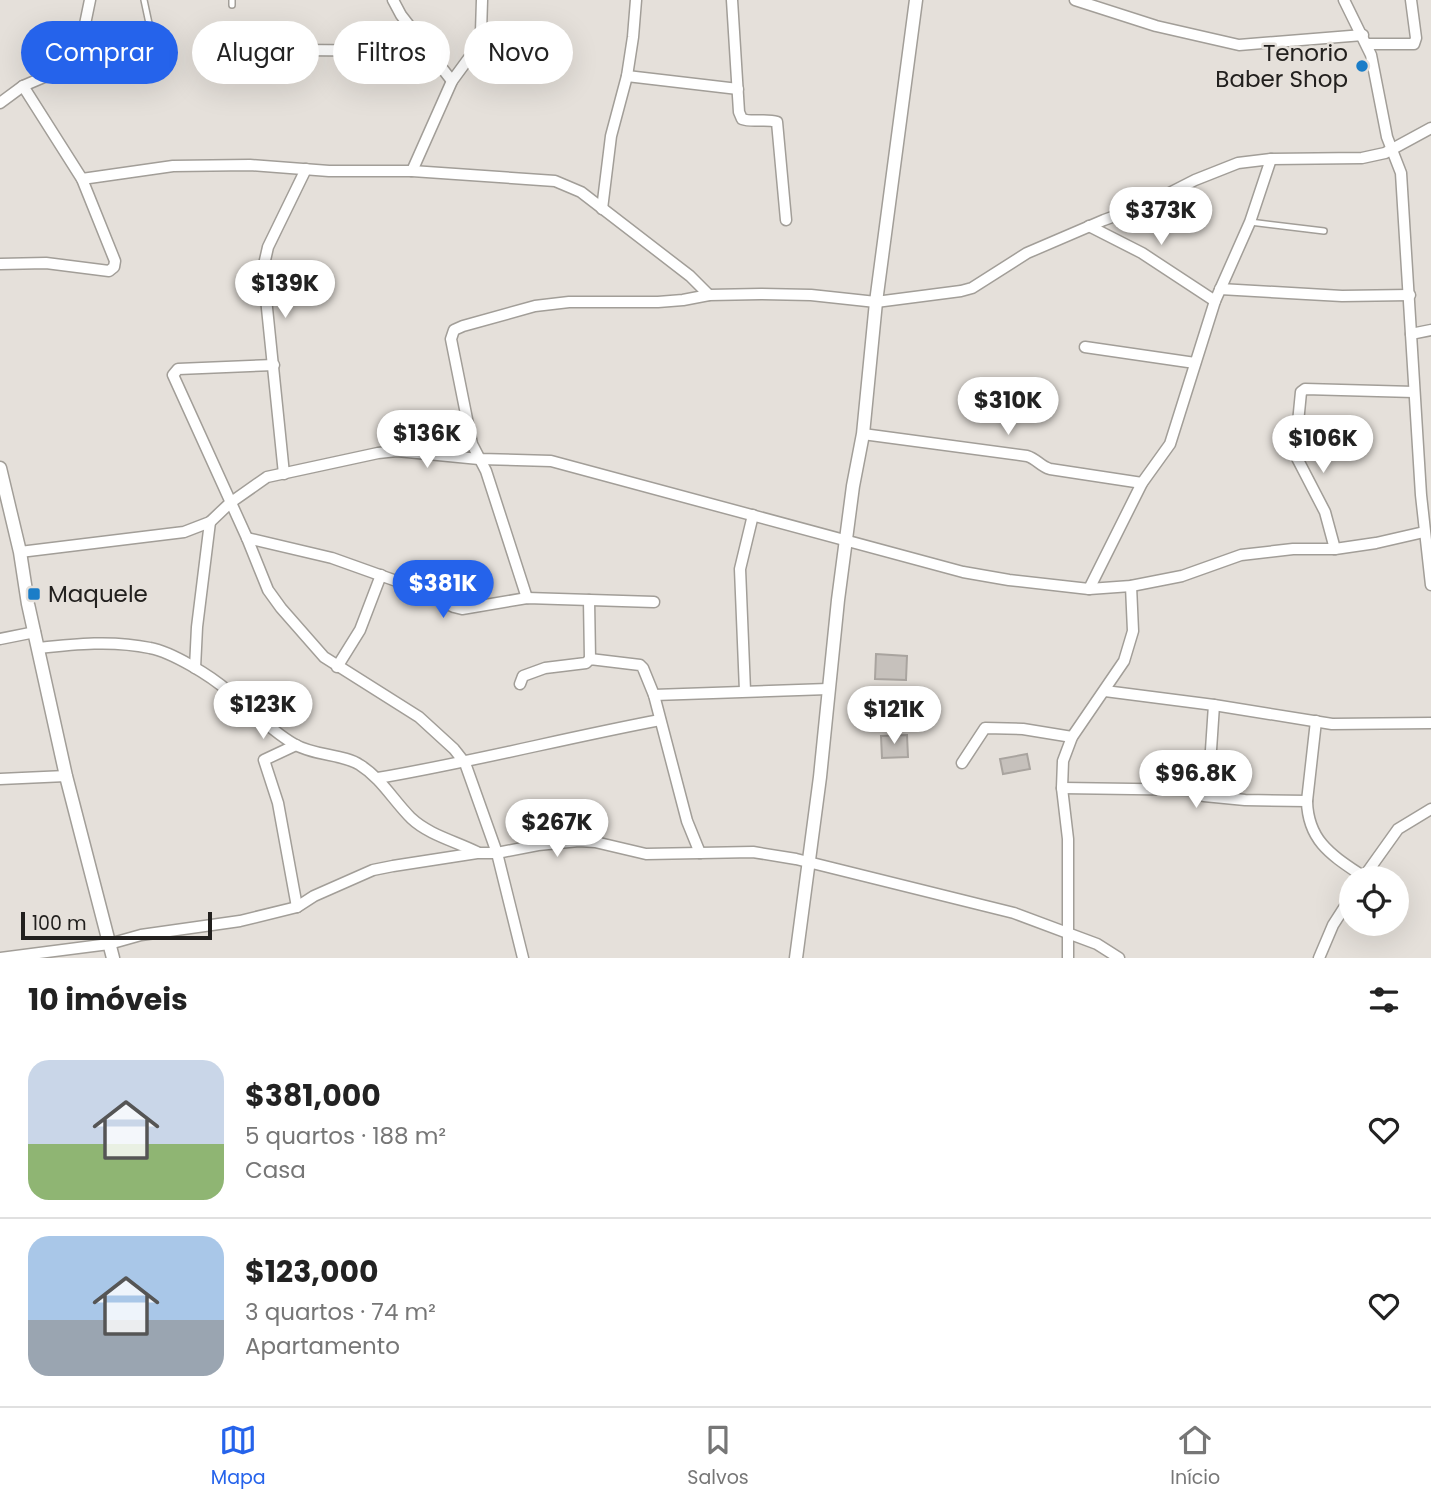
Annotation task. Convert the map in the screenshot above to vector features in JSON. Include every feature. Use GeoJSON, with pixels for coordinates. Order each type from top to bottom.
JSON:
{"type":"FeatureCollection","features":[{"type":"Feature","properties":{"kind":"street"},"geometry":{"type":"LineString","coordinates":[[0,103],[23,86],[77,62],[90,0]]}},
{"type":"Feature","properties":{"kind":"street"},"geometry":{"type":"LineString","coordinates":[[393,0],[408,21]]}},
{"type":"Feature","properties":{"kind":"street"},"geometry":{"type":"LineString","coordinates":[[412,171],[452,81],[474,51],[481,32],[482,0]]}},
{"type":"Feature","properties":{"kind":"street"},"geometry":{"type":"LineString","coordinates":[[602,209],[611,136],[627,76],[636,0]]}},
{"type":"Feature","properties":{"kind":"street"},"geometry":{"type":"LineString","coordinates":[[732,0],[739,112],[742,119],[776,122],[786,220]]}},
{"type":"Feature","properties":{"kind":"street"},"geometry":{"type":"LineString","coordinates":[[796,958],[820,777],[846,541],[863,434],[877,302],[916,0]]}},
{"type":"Feature","properties":{"kind":"street"},"geometry":{"type":"LineString","coordinates":[[1075,0],[1156,26],[1239,45],[1365,39],[1414,44],[1416,38],[1411,0]]}},
{"type":"Feature","properties":{"kind":"street"},"geometry":{"type":"LineString","coordinates":[[1344,0],[1371,54],[1381,112],[1401,173],[1424,532],[1431,585]]}},
{"type":"Feature","properties":{"kind":"street"},"geometry":{"type":"LineString","coordinates":[[627,76],[737,89]]}},
{"type":"Feature","properties":{"kind":"street"},"geometry":{"type":"LineString","coordinates":[[0,264],[46,263],[109,271],[116,261],[82,179],[23,86]]}},
{"type":"Feature","properties":{"kind":"street"},"geometry":{"type":"LineString","coordinates":[[527,598],[486,471],[472,444],[451,339],[454,330],[535,306],[595,301],[683,300],[709,295],[811,295],[877,302],[972,288],[1027,253],[1148,204],[1195,180],[1238,163],[1271,159],[1362,158],[1391,149],[1431,128]]}},
{"type":"Feature","properties":{"kind":"street"},"geometry":{"type":"LineString","coordinates":[[1089,589],[1142,483],[1170,443],[1215,301],[1250,222],[1271,159]]}},
{"type":"Feature","properties":{"kind":"street"},"geometry":{"type":"LineString","coordinates":[[82,179],[173,166],[250,165],[412,171],[555,181],[581,192],[690,276],[709,295]]}},
{"type":"Feature","properties":{"kind":"street"},"geometry":{"type":"LineString","coordinates":[[284,474],[263,269],[264,258],[306,169]]}},
{"type":"Feature","properties":{"kind":"street"},"geometry":{"type":"LineString","coordinates":[[1089,226],[1142,253],[1215,301]]}},
{"type":"Feature","properties":{"kind":"street"},"geometry":{"type":"LineString","coordinates":[[1220,289],[1342,296],[1410,295]]}},
{"type":"Feature","properties":{"kind":"street"},"geometry":{"type":"LineString","coordinates":[[1411,334],[1431,330]]}},
{"type":"Feature","properties":{"kind":"street"},"geometry":{"type":"LineString","coordinates":[[1085,347],[1195,363]]}},
{"type":"Feature","properties":{"kind":"street"},"geometry":{"type":"LineString","coordinates":[[274,365],[178,369],[173,375],[268,590],[281,608],[324,657],[419,717],[454,749],[465,763],[497,853],[523,958]]}},
{"type":"Feature","properties":{"kind":"street"},"geometry":{"type":"LineString","coordinates":[[1335,548],[1325,512],[1297,458],[1301,391],[1414,391]]}},
{"type":"Feature","properties":{"kind":"street"},"geometry":{"type":"LineString","coordinates":[[863,434],[1033,457],[1040,465],[1050,469],[1142,483]]}},
{"type":"Feature","properties":{"kind":"street"},"geometry":{"type":"LineString","coordinates":[[1418,448],[1431,446]]}},
{"type":"Feature","properties":{"kind":"street"},"geometry":{"type":"LineString","coordinates":[[20,552],[184,532],[210,522],[230,503],[267,477],[397,451],[479,459],[551,461],[962,572],[1089,589],[1130,586],[1182,576],[1241,555],[1376,543],[1424,532]]}},
{"type":"Feature","properties":{"kind":"street"},"geometry":{"type":"LineString","coordinates":[[0,468],[66,776],[113,958]]}},
{"type":"Feature","properties":{"kind":"street"},"geometry":{"type":"LineString","coordinates":[[746,691],[740,569],[753,516]]}},
{"type":"Feature","properties":{"kind":"street"},"geometry":{"type":"LineString","coordinates":[[195,668],[197,627],[210,522]]}},
{"type":"Feature","properties":{"kind":"street"},"geometry":{"type":"LineString","coordinates":[[247,538],[332,558],[382,575],[462,609],[527,598],[654,602]]}},
{"type":"Feature","properties":{"kind":"street"},"geometry":{"type":"LineString","coordinates":[[337,667],[360,630],[382,575]]}},
{"type":"Feature","properties":{"kind":"street"},"geometry":{"type":"LineString","coordinates":[[1068,958],[1068,839],[1062,788],[1063,761],[1072,737],[1124,661],[1133,631],[1130,586]]}},
{"type":"Feature","properties":{"kind":"street"},"geometry":{"type":"LineString","coordinates":[[520,684],[523,676],[545,668],[586,663],[590,659],[589,600]]}},
{"type":"Feature","properties":{"kind":"street"},"geometry":{"type":"LineString","coordinates":[[0,639],[35,632]]}},
{"type":"Feature","properties":{"kind":"street"},"geometry":{"type":"LineString","coordinates":[[38,648],[75,644],[152,648],[195,668],[227,690],[264,723],[296,746],[321,755],[357,762],[378,778],[419,825],[477,853]]}},
{"type":"Feature","properties":{"kind":"street"},"geometry":{"type":"LineString","coordinates":[[590,659],[643,668],[654,695],[687,821],[700,853]]}},
{"type":"Feature","properties":{"kind":"street"},"geometry":{"type":"LineString","coordinates":[[654,695],[828,690]]}},
{"type":"Feature","properties":{"kind":"street"},"geometry":{"type":"LineString","coordinates":[[1105,691],[1332,724],[1431,723]]}},
{"type":"Feature","properties":{"kind":"street"},"geometry":{"type":"LineString","coordinates":[[1214,705],[1204,796],[1307,801]]}},
{"type":"Feature","properties":{"kind":"street"},"geometry":{"type":"LineString","coordinates":[[378,778],[465,763],[561,739],[660,720]]}},
{"type":"Feature","properties":{"kind":"street"},"geometry":{"type":"LineString","coordinates":[[1316,721],[1307,814],[1312,831],[1329,853],[1347,866]]}},
{"type":"Feature","properties":{"kind":"street"},"geometry":{"type":"LineString","coordinates":[[962,763],[985,728],[1024,729],[1072,737]]}},
{"type":"Feature","properties":{"kind":"street"},"geometry":{"type":"LineString","coordinates":[[296,746],[264,760],[278,803],[297,907]]}},
{"type":"Feature","properties":{"kind":"street"},"geometry":{"type":"LineString","coordinates":[[0,779],[66,776]]}},
{"type":"Feature","properties":{"kind":"street"},"geometry":{"type":"LineString","coordinates":[[1062,788],[1203,790]]}},
{"type":"Feature","properties":{"kind":"street"},"geometry":{"type":"LineString","coordinates":[[1372,866],[1398,829],[1431,810]]}},
{"type":"Feature","properties":{"kind":"street"},"geometry":{"type":"LineString","coordinates":[[0,958],[109,944],[141,935],[240,921],[297,907],[314,896],[373,870],[477,853],[497,853],[579,841],[646,854],[753,852],[808,862],[1014,913],[1097,944],[1119,958]]}},
{"type":"Feature","properties":{"kind":"street"},"geometry":{"type":"LineString","coordinates":[[1319,958],[1339,915]]}},
{"type":"Feature","properties":{"kind":"lane"},"geometry":{"type":"LineString","coordinates":[[144,0],[148,21]]}},
{"type":"Feature","properties":{"kind":"lane"},"geometry":{"type":"LineString","coordinates":[[1250,222],[1324,232]]}},
{"type":"Feature","properties":{"kind":"building"},"geometry":{"type":"Polygon","coordinates":[[[876,654],[907,656],[906,680],[875,679],[876,654]]]}},
{"type":"Feature","properties":{"kind":"building"},"geometry":{"type":"Polygon","coordinates":[[[907,735],[908,757],[882,758],[881,736],[907,735]]]}},
{"type":"Feature","properties":{"kind":"building"},"geometry":{"type":"Polygon","coordinates":[[[1027,754],[1030,769],[1003,774],[1000,759],[1027,754]]]}},
{"type":"Feature","properties":{"kind":"place","name":"Tenorio Baber Shop"},"geometry":{"type":"Point","coordinates":[1362,66]}},
{"type":"Feature","properties":{"kind":"place","name":"Maquele"},"geometry":{"type":"Point","coordinates":[34,594]}}]}
